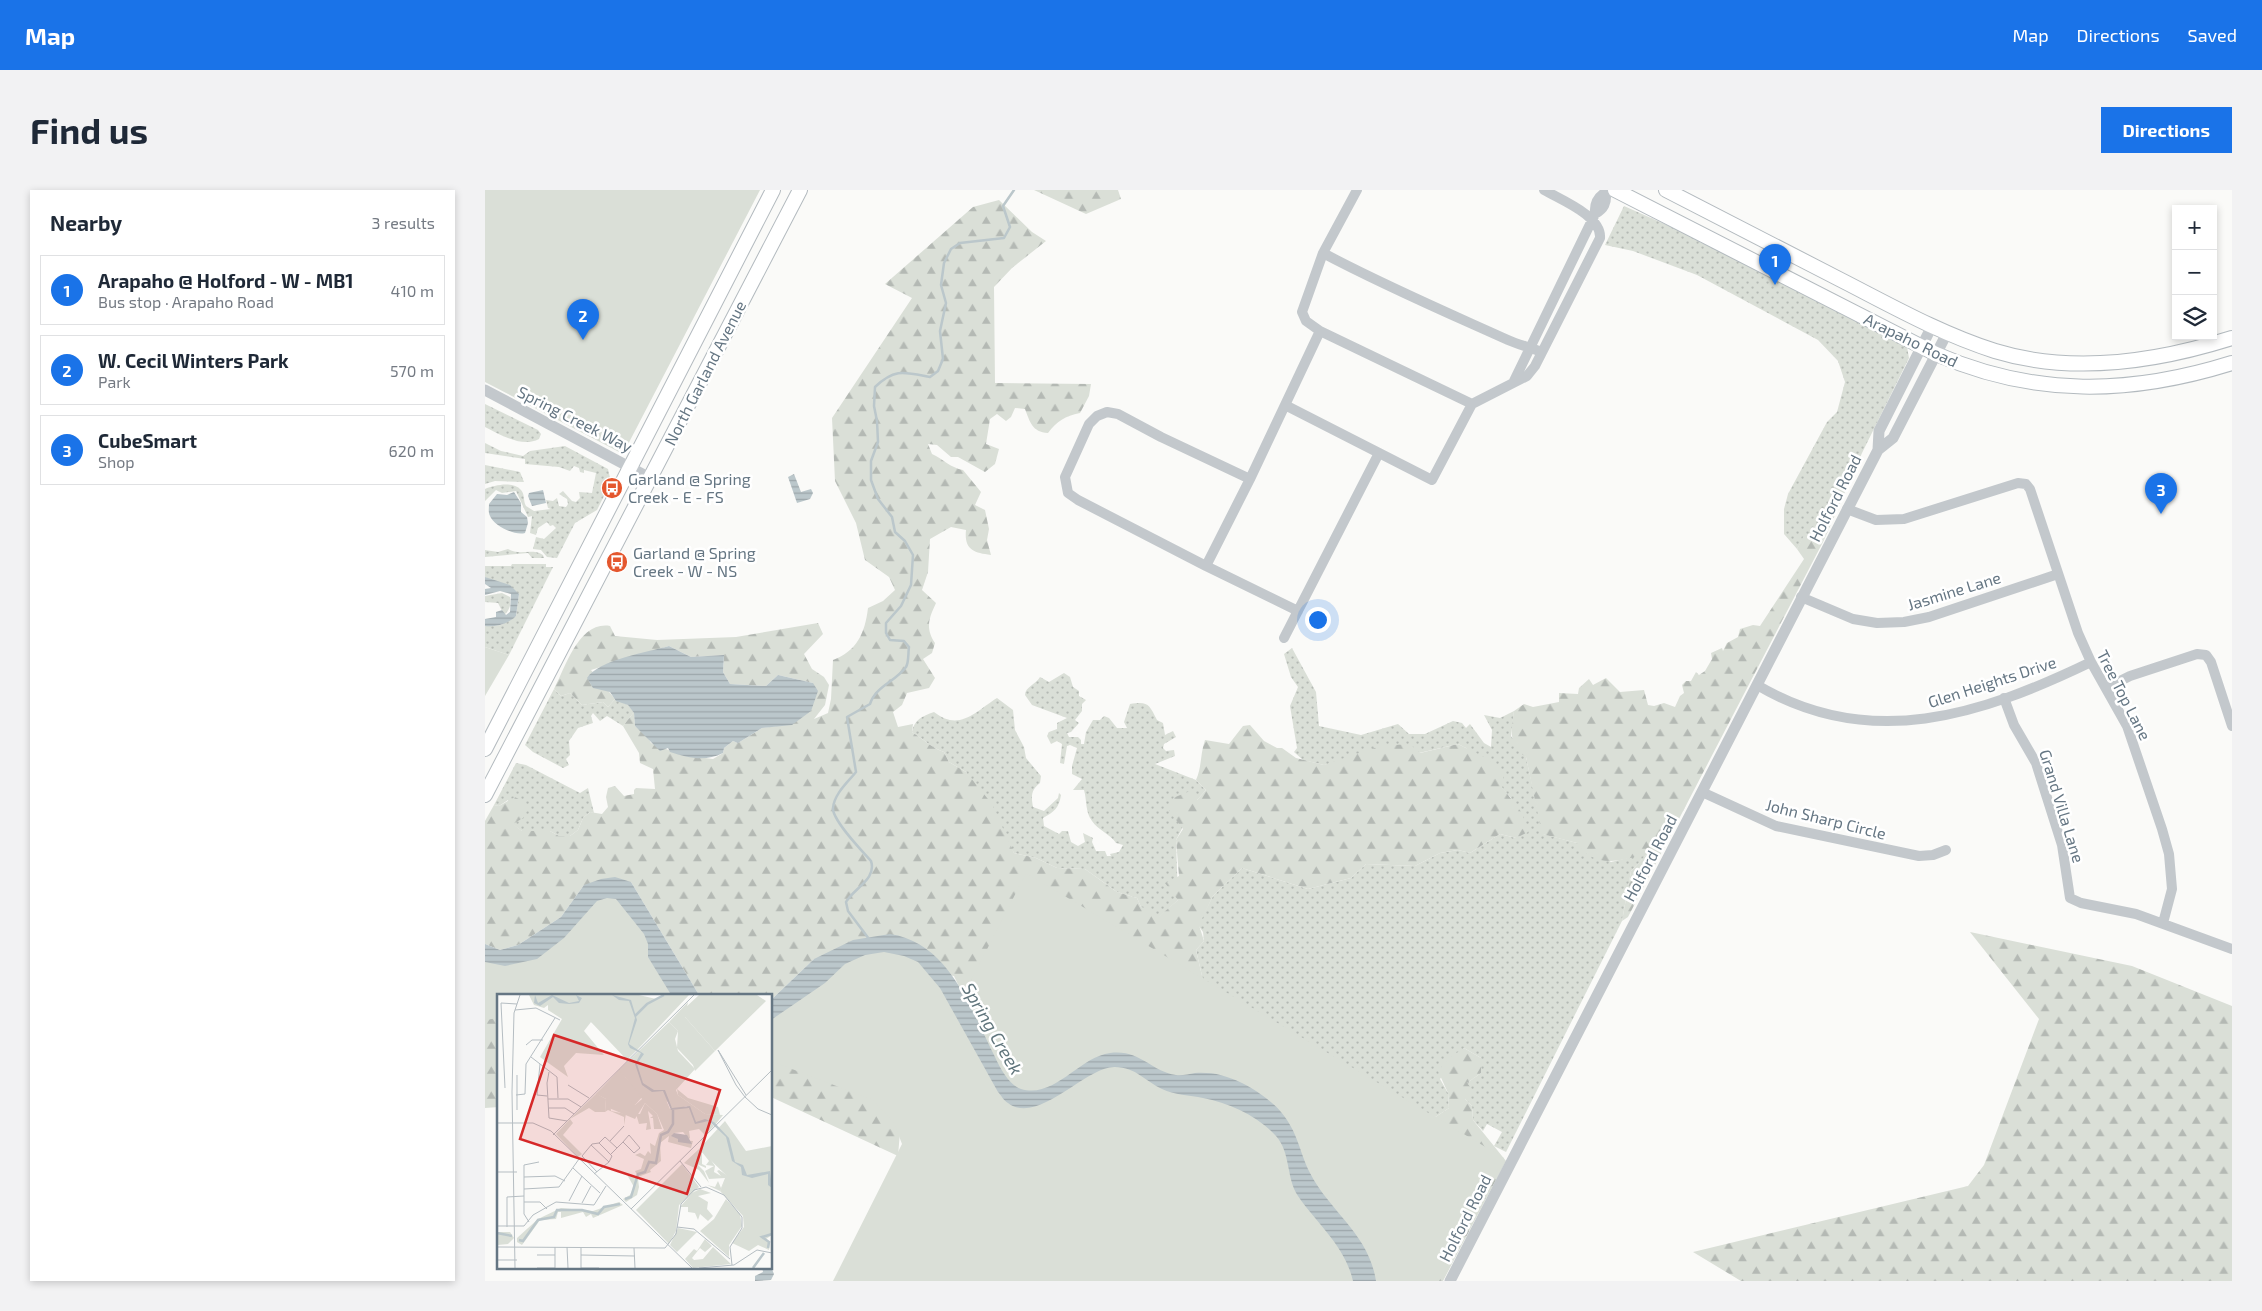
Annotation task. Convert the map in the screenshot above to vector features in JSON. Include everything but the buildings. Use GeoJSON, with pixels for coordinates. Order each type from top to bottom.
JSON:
{"type":"FeatureCollection","features":[{"type":"Feature","properties":{"kind":"main road","name":"North Garland Avenue"},"geometry":{"type":"LineString","coordinates":[[485,749],[773,190]]}},
{"type":"Feature","properties":{"kind":"main road","name":"North Garland Avenue"},"geometry":{"type":"LineString","coordinates":[[485,795],[800,190]]}},
{"type":"Feature","properties":{"kind":"main road","name":"Arapaho Road"},"geometry":{"type":"LineString","coordinates":[[1615,190],[1922,347],[1971,368],[2016,379],[2085,387],[2160,382],[2232,363]]}},
{"type":"Feature","properties":{"kind":"main road","name":"Arapaho Road"},"geometry":{"type":"LineString","coordinates":[[1666,190],[1932,326],[1978,346],[2016,356],[2086,363],[2152,359],[2232,338]]}},
{"type":"Feature","properties":{"kind":"main road"},"geometry":{"type":"LineString","coordinates":[[2085,387],[2086,363]]}},
{"type":"Feature","properties":{"kind":"street"},"geometry":{"type":"LineString","coordinates":[[1357,190],[1323,253],[1302,312],[1306,321],[1320,331],[1473,404]]}},
{"type":"Feature","properties":{"kind":"street"},"geometry":{"type":"LineString","coordinates":[[1285,405],[1432,480],[1473,404],[1503,389],[1514,381],[1527,376],[1535,366],[1600,238],[1594,217],[1544,190]]}},
{"type":"Feature","properties":{"kind":"street"},"geometry":{"type":"LineString","coordinates":[[1514,381],[1594,217]]}},
{"type":"Feature","properties":{"kind":"street"},"geometry":{"type":"LineString","coordinates":[[1323,253],[1386,287],[1541,352]]}},
{"type":"Feature","properties":{"kind":"street","name":"Holford Road"},"geometry":{"type":"LineString","coordinates":[[1878,450],[1879,431],[1932,326]]}},
{"type":"Feature","properties":{"kind":"street"},"geometry":{"type":"LineString","coordinates":[[1206,566],[1320,331]]}},
{"type":"Feature","properties":{"kind":"street","name":"Holford Road"},"geometry":{"type":"LineString","coordinates":[[1451,1281],[1847,509],[1878,450],[1893,438],[1947,333]]}},
{"type":"Feature","properties":{"kind":"street","name":"Spring Creek Way"},"geometry":{"type":"LineString","coordinates":[[485,390],[650,478]]}},
{"type":"Feature","properties":{"kind":"street"},"geometry":{"type":"LineString","coordinates":[[1250,478],[1161,437],[1118,414],[1107,412],[1097,416],[1089,424],[1065,477],[1068,493],[1206,566],[1298,611]]}},
{"type":"Feature","properties":{"kind":"street"},"geometry":{"type":"LineString","coordinates":[[1284,638],[1379,453]]}},
{"type":"Feature","properties":{"kind":"street","name":"Tree Top Lane"},"geometry":{"type":"LineString","coordinates":[[1847,509],[1876,520],[1904,519],[2018,483],[2026,484],[2030,489],[2078,633],[2091,662],[2127,726],[2169,854],[2172,889],[2163,923]]}},
{"type":"Feature","properties":{"kind":"street","name":"Jasmine Lane"},"geometry":{"type":"LineString","coordinates":[[1801,598],[1853,619],[1877,623],[1904,622],[1929,617],[2058,574]]}},
{"type":"Feature","properties":{"kind":"street"},"geometry":{"type":"LineString","coordinates":[[2106,688],[2142,672],[2197,654],[2206,655],[2211,662],[2232,726]]}},
{"type":"Feature","properties":{"kind":"street","name":"Glen Heights Drive"},"geometry":{"type":"LineString","coordinates":[[1757,685],[1791,702],[1820,713],[1874,722],[1901,722],[1940,717],[2004,698],[2054,680],[2091,662]]}},
{"type":"Feature","properties":{"kind":"street","name":"Grand Villa Lane"},"geometry":{"type":"LineString","coordinates":[[2004,698],[2014,725],[2036,763],[2062,844],[2070,898],[2081,903],[2136,914],[2163,923]]}},
{"type":"Feature","properties":{"kind":"street","name":"John Sharp Circle"},"geometry":{"type":"LineString","coordinates":[[1702,792],[1776,826],[1919,856],[1933,855],[1946,850]]}},
{"type":"Feature","properties":{"kind":"street"},"geometry":{"type":"LineString","coordinates":[[2163,923],[2232,949]]}},
{"type":"Feature","properties":{"kind":"green space"},"geometry":{"type":"Polygon","coordinates":[[[485,190],[760,190],[623,454],[485,382],[485,190]]]}},
{"type":"Feature","properties":{"kind":"green space"},"geometry":{"type":"Polygon","coordinates":[[[1034,190],[1118,190],[1121,199],[1086,214],[1034,190]]]}},
{"type":"Feature","properties":{"kind":"green space"},"geometry":{"type":"Polygon","coordinates":[[[999,200],[1032,232],[1046,241],[1012,268],[994,287],[995,383],[1091,384],[1089,396],[1080,413],[1062,420],[1048,433],[1038,431],[1035,428],[1030,422],[1025,409],[1015,408],[1011,417],[1006,421],[997,414],[990,419],[986,444],[999,449],[995,464],[985,472],[958,457],[951,457],[937,445],[928,444],[932,454],[963,470],[981,492],[975,505],[985,510],[989,529],[987,540],[991,555],[979,553],[968,546],[966,530],[951,527],[930,539],[928,572],[922,590],[936,603],[929,623],[930,633],[935,643],[932,653],[923,659],[935,678],[929,688],[907,693],[902,705],[893,712],[898,727],[913,724],[912,732],[944,752],[949,762],[966,772],[992,804],[1014,853],[1036,858],[1057,868],[1085,869],[1117,892],[1137,898],[1141,907],[1150,909],[1156,919],[1178,900],[1165,883],[1179,876],[1176,840],[1183,829],[1169,811],[1173,798],[1190,791],[1197,800],[1206,790],[1196,780],[1205,740],[1229,744],[1243,726],[1250,725],[1264,741],[1277,748],[1282,748],[1296,758],[1324,765],[1380,746],[1410,744],[1420,753],[1458,744],[1486,758],[1504,773],[1502,787],[1522,813],[1528,832],[1516,838],[1500,834],[1470,853],[1458,850],[1440,853],[1415,866],[1366,864],[1351,878],[1308,889],[1242,868],[1213,896],[1199,925],[1204,941],[1196,950],[1203,980],[1434,1118],[1449,1108],[1448,1093],[1438,1071],[1449,1058],[1464,1048],[1481,1058],[1481,1073],[1467,1083],[1471,1088],[1470,1095],[1465,1099],[1472,1106],[1473,1120],[1506,1161],[1443,1281],[1381,1281],[963,995],[954,976],[814,959],[773,998],[773,994],[698,994],[631,882],[584,885],[561,917],[518,945],[500,950],[485,944],[485,821],[494,805],[499,806],[515,797],[524,802],[528,809],[523,818],[513,824],[522,831],[550,831],[559,836],[570,836],[578,830],[583,818],[590,812],[602,814],[608,807],[606,797],[608,788],[615,786],[624,796],[634,794],[636,788],[655,789],[653,769],[640,763],[639,753],[623,726],[634,712],[635,726],[647,736],[651,743],[681,755],[713,759],[723,753],[724,748],[733,741],[738,743],[762,728],[784,725],[813,683],[778,675],[766,686],[730,684],[723,672],[724,655],[691,657],[669,646],[591,670],[615,699],[608,707],[603,702],[582,705],[570,693],[561,696],[554,689],[575,647],[590,630],[599,626],[610,626],[615,636],[657,640],[736,637],[818,623],[823,634],[804,654],[812,669],[824,677],[829,685],[825,705],[814,719],[828,713],[831,699],[833,660],[848,652],[854,646],[865,625],[868,608],[883,601],[895,590],[889,577],[865,560],[856,523],[835,481],[832,418],[912,298],[885,284],[973,207],[999,200]]]}},
{"type":"Feature","properties":{"kind":"green space"},"geometry":{"type":"Polygon","coordinates":[[[1624,206],[1696,238],[1701,243],[1907,347],[1909,358],[1862,453],[1824,540],[1816,534],[1805,535],[1797,549],[1784,534],[1784,509],[1788,494],[1827,422],[1837,412],[1845,382],[1838,361],[1818,340],[1697,275],[1633,251],[1605,245],[1624,206]]]}},
{"type":"Feature","properties":{"kind":"green space"},"geometry":{"type":"Polygon","coordinates":[[[485,404],[538,430],[541,434],[539,439],[526,442],[519,441],[505,437],[485,427],[485,404]]]}},
{"type":"Feature","properties":{"kind":"green space"},"geometry":{"type":"Polygon","coordinates":[[[485,443],[501,451],[523,456],[530,451],[565,446],[608,469],[611,482],[597,510],[575,523],[557,558],[547,557],[541,550],[533,549],[536,537],[544,539],[556,528],[553,525],[550,526],[547,522],[538,528],[536,535],[530,533],[532,516],[528,517],[516,491],[502,493],[496,490],[485,501],[485,489],[504,485],[518,487],[524,496],[526,506],[534,511],[551,509],[548,508],[546,500],[553,501],[557,498],[559,506],[566,507],[568,504],[567,499],[559,494],[563,491],[572,501],[576,502],[580,498],[579,492],[592,493],[596,473],[584,470],[584,473],[580,472],[579,468],[574,466],[570,471],[559,467],[525,464],[525,459],[485,453],[485,443]]]}},
{"type":"Feature","properties":{"kind":"green space"},"geometry":{"type":"Polygon","coordinates":[[[485,465],[520,472],[524,482],[495,481],[485,484],[485,465]]]}},
{"type":"Feature","properties":{"kind":"green space"},"geometry":{"type":"Polygon","coordinates":[[[1816,534],[1824,540],[1628,917],[1622,921],[1631,871],[1647,854],[1628,859],[1600,860],[1592,857],[1577,843],[1542,834],[1526,757],[1516,748],[1512,737],[1514,711],[1524,704],[1533,707],[1559,702],[1559,693],[1578,694],[1579,688],[1589,679],[1593,685],[1606,678],[1620,692],[1644,690],[1648,705],[1654,706],[1664,703],[1675,707],[1680,696],[1684,693],[1682,685],[1686,681],[1691,681],[1696,672],[1699,675],[1705,671],[1712,659],[1711,653],[1722,648],[1723,651],[1727,643],[1738,637],[1740,629],[1753,625],[1760,626],[1804,559],[1797,549],[1804,535],[1816,534]]]}},
{"type":"Feature","properties":{"kind":"green space"},"geometry":{"type":"Polygon","coordinates":[[[508,549],[517,552],[539,553],[544,558],[532,558],[528,553],[485,557],[485,550],[498,552],[508,549]]]}},
{"type":"Feature","properties":{"kind":"green space"},"geometry":{"type":"Polygon","coordinates":[[[512,564],[546,564],[546,567],[553,567],[509,655],[485,647],[485,626],[501,625],[516,616],[519,594],[485,577],[485,566],[511,566],[512,564]]]}},
{"type":"Feature","properties":{"kind":"green space"},"geometry":{"type":"Polygon","coordinates":[[[502,593],[510,597],[509,609],[504,615],[498,603],[485,602],[485,596],[502,593]]]}},
{"type":"Feature","properties":{"kind":"green space"},"geometry":{"type":"Polygon","coordinates":[[[485,647],[509,655],[485,696],[485,647]]]}},
{"type":"Feature","properties":{"kind":"green space"},"geometry":{"type":"Polygon","coordinates":[[[1292,648],[1316,692],[1319,726],[1361,735],[1398,724],[1409,734],[1425,734],[1453,721],[1462,723],[1466,728],[1470,724],[1484,743],[1491,747],[1492,730],[1484,715],[1500,718],[1514,711],[1511,736],[1526,757],[1543,834],[1577,843],[1611,862],[1648,853],[1631,871],[1622,921],[1506,1152],[1494,1146],[1502,1132],[1487,1124],[1483,1131],[1473,1120],[1472,1106],[1465,1099],[1467,1083],[1481,1073],[1481,1058],[1464,1048],[1440,1079],[1448,1093],[1449,1108],[1434,1118],[1203,980],[1196,950],[1204,941],[1203,932],[1198,925],[1213,896],[1242,868],[1308,889],[1351,878],[1366,864],[1415,866],[1440,853],[1458,850],[1470,853],[1500,834],[1516,838],[1511,798],[1466,748],[1458,744],[1419,753],[1345,760],[1324,765],[1303,760],[1294,752],[1297,748],[1290,706],[1298,687],[1291,677],[1284,654],[1292,648]]]}},
{"type":"Feature","properties":{"kind":"green space"},"geometry":{"type":"Polygon","coordinates":[[[1064,673],[1070,677],[1073,687],[1079,691],[1079,696],[1086,700],[1082,704],[1082,711],[1075,720],[1079,723],[1071,732],[1067,733],[1069,737],[1078,737],[1081,740],[1081,744],[1084,744],[1086,732],[1093,720],[1100,720],[1104,716],[1109,718],[1117,728],[1127,728],[1124,722],[1130,704],[1141,703],[1147,705],[1157,720],[1163,723],[1165,735],[1173,731],[1176,737],[1164,744],[1163,748],[1166,751],[1174,750],[1175,756],[1155,764],[1196,780],[1206,790],[1197,800],[1176,840],[1178,900],[1156,920],[1141,907],[1137,898],[1117,892],[1085,869],[1057,868],[1036,858],[1014,853],[966,772],[949,762],[944,752],[912,732],[917,721],[934,712],[943,718],[959,720],[974,714],[997,698],[1013,710],[1015,730],[1024,747],[1026,758],[1041,776],[1040,783],[1032,794],[1033,807],[1044,811],[1058,798],[1059,793],[1061,795],[1055,809],[1043,818],[1044,826],[1059,834],[1062,831],[1068,831],[1071,842],[1078,846],[1085,842],[1083,833],[1093,838],[1092,842],[1096,851],[1105,851],[1107,856],[1111,856],[1110,854],[1119,852],[1123,845],[1116,843],[1092,821],[1087,810],[1084,790],[1073,790],[1082,779],[1072,774],[1072,766],[1077,748],[1070,745],[1067,746],[1064,764],[1060,763],[1062,744],[1057,741],[1051,744],[1047,736],[1049,732],[1057,729],[1057,723],[1067,718],[1032,705],[1025,695],[1025,692],[1040,677],[1049,682],[1064,673]]]}},
{"type":"Feature","properties":{"kind":"green space"},"geometry":{"type":"Polygon","coordinates":[[[554,689],[561,696],[570,693],[582,705],[603,702],[608,707],[615,699],[628,705],[634,712],[623,726],[607,716],[600,721],[593,713],[591,716],[593,723],[578,728],[569,741],[570,755],[566,759],[569,765],[563,768],[533,752],[525,745],[554,689]]]}},
{"type":"Feature","properties":{"kind":"green space"},"geometry":{"type":"Polygon","coordinates":[[[516,763],[526,765],[580,793],[588,788],[594,813],[590,812],[583,818],[578,830],[570,836],[559,836],[550,831],[522,831],[512,824],[508,800],[499,806],[494,805],[516,763]]]}},
{"type":"Feature","properties":{"kind":"green space"},"geometry":{"type":"Polygon","coordinates":[[[1026,873],[1504,1158],[1439,1281],[833,1281],[902,1144],[894,1123],[873,1100],[773,1062],[773,1016],[871,942],[919,959],[958,1006],[1026,873]]]}},
{"type":"Feature","properties":{"kind":"green space"},"geometry":{"type":"Polygon","coordinates":[[[621,890],[683,994],[497,994],[497,1018],[485,1020],[485,954],[501,959],[549,935],[585,898],[621,890]]]}},
{"type":"Feature","properties":{"kind":"green space"},"geometry":{"type":"Polygon","coordinates":[[[1970,932],[2132,966],[2232,1006],[2232,1281],[1741,1281],[1693,1252],[1968,1186],[1984,1165],[2039,1019],[1970,932]]]}},
{"type":"Feature","properties":{"kind":"green space"},"geometry":{"type":"Polygon","coordinates":[[[497,1015],[497,1107],[485,1108],[485,1017],[497,1015]]]}},
{"type":"Feature","properties":{"kind":"green space"},"geometry":{"type":"Polygon","coordinates":[[[773,1059],[874,1096],[888,1111],[900,1132],[898,1156],[773,1098],[773,1059]]]}},
{"type":"Feature","properties":{"kind":"shaded area"},"geometry":{"type":"Polygon","coordinates":[[[794,474],[801,492],[811,489],[813,493],[810,499],[797,503],[788,477],[794,474]]]}},
{"type":"Feature","properties":{"kind":"shaded area"},"geometry":{"type":"Polygon","coordinates":[[[543,490],[546,503],[532,506],[528,496],[529,493],[543,490]]]}},
{"type":"Feature","properties":{"kind":"shaded area"},"geometry":{"type":"Polygon","coordinates":[[[514,492],[521,503],[521,512],[527,517],[528,523],[525,533],[521,534],[505,529],[492,520],[489,514],[489,504],[497,494],[507,495],[514,492]]]}},
{"type":"Feature","properties":{"kind":"shaded area"},"geometry":{"type":"Polygon","coordinates":[[[485,577],[510,585],[519,594],[516,616],[506,623],[485,626],[485,619],[496,617],[496,612],[502,610],[506,615],[510,612],[511,594],[500,591],[485,595],[485,589],[491,588],[485,584],[485,577]]]}},
{"type":"Feature","properties":{"kind":"shaded area"},"geometry":{"type":"Polygon","coordinates":[[[669,646],[691,657],[724,655],[723,672],[730,684],[766,686],[778,675],[813,683],[818,691],[811,711],[792,725],[762,728],[738,743],[733,741],[724,748],[723,753],[716,756],[697,758],[684,756],[670,752],[668,748],[660,751],[635,726],[634,713],[628,705],[616,701],[610,692],[593,688],[587,678],[601,666],[669,646]]]}},
{"type":"Feature","properties":{"kind":"shaded area"},"geometry":{"type":"Polygon","coordinates":[[[615,877],[631,882],[698,994],[670,993],[648,957],[648,944],[644,934],[616,899],[607,898],[597,901],[564,938],[537,959],[505,966],[485,962],[485,944],[500,950],[518,945],[561,917],[584,885],[601,879],[615,877]]]}},
{"type":"Feature","properties":{"kind":"shaded area"},"geometry":{"type":"Polygon","coordinates":[[[890,934],[911,940],[928,950],[943,964],[956,981],[1002,1071],[1013,1084],[1021,1089],[1045,1088],[1099,1056],[1120,1053],[1137,1057],[1167,1073],[1176,1075],[1201,1073],[1224,1076],[1242,1083],[1263,1096],[1287,1119],[1295,1134],[1306,1165],[1318,1187],[1366,1250],[1376,1281],[1353,1281],[1344,1257],[1337,1246],[1294,1189],[1281,1143],[1261,1122],[1233,1107],[1213,1100],[1167,1091],[1129,1069],[1115,1067],[1103,1069],[1090,1075],[1062,1093],[1033,1107],[1020,1108],[1007,1102],[998,1092],[940,988],[918,962],[904,956],[884,952],[865,955],[845,964],[825,983],[773,1019],[773,998],[814,959],[853,940],[890,934]]]}},
{"type":"Feature","properties":{"kind":"shaded area"},"geometry":{"type":"Polygon","coordinates":[[[762,1268],[771,1268],[774,1274],[771,1280],[755,1281],[755,1276],[763,1272],[762,1268]]]}},
{"type":"Feature","properties":{"kind":"waterway"},"geometry":{"type":"LineString","coordinates":[[869,939],[848,911],[846,902],[868,878],[871,873],[871,861],[842,827],[837,820],[833,808],[839,793],[856,772],[847,717],[870,704],[881,688],[897,677],[907,665],[909,647],[904,641],[890,640],[886,633],[886,623],[901,606],[911,585],[913,555],[905,541],[895,532],[892,517],[878,499],[871,480],[871,461],[878,442],[874,406],[875,387],[894,374],[906,373],[930,377],[938,371],[943,359],[940,331],[946,303],[941,285],[944,263],[951,249],[960,243],[1004,238],[1010,227],[1003,206],[1014,190]]}},
{"type":"Feature","properties":{"kind":"place","name":"Arapaho @ Holford - W - MB1"},"geometry":{"type":"Point","coordinates":[1775,285]}},
{"type":"Feature","properties":{"kind":"place","name":"W. Cecil Winters Park"},"geometry":{"type":"Point","coordinates":[583,340]}},
{"type":"Feature","properties":{"kind":"place","name":"Garland @ Spring Creek - E - FS"},"geometry":{"type":"Point","coordinates":[612,488]}},
{"type":"Feature","properties":{"kind":"place","name":"CubeSmart"},"geometry":{"type":"Point","coordinates":[2161,514]}},
{"type":"Feature","properties":{"kind":"place","name":"Garland @ Spring Creek - W - NS"},"geometry":{"type":"Point","coordinates":[617,562]}},
{"type":"Feature","properties":{"kind":"water label","name":"Spring Creek"},"geometry":{"type":"Point","coordinates":[992,1029]}}]}
